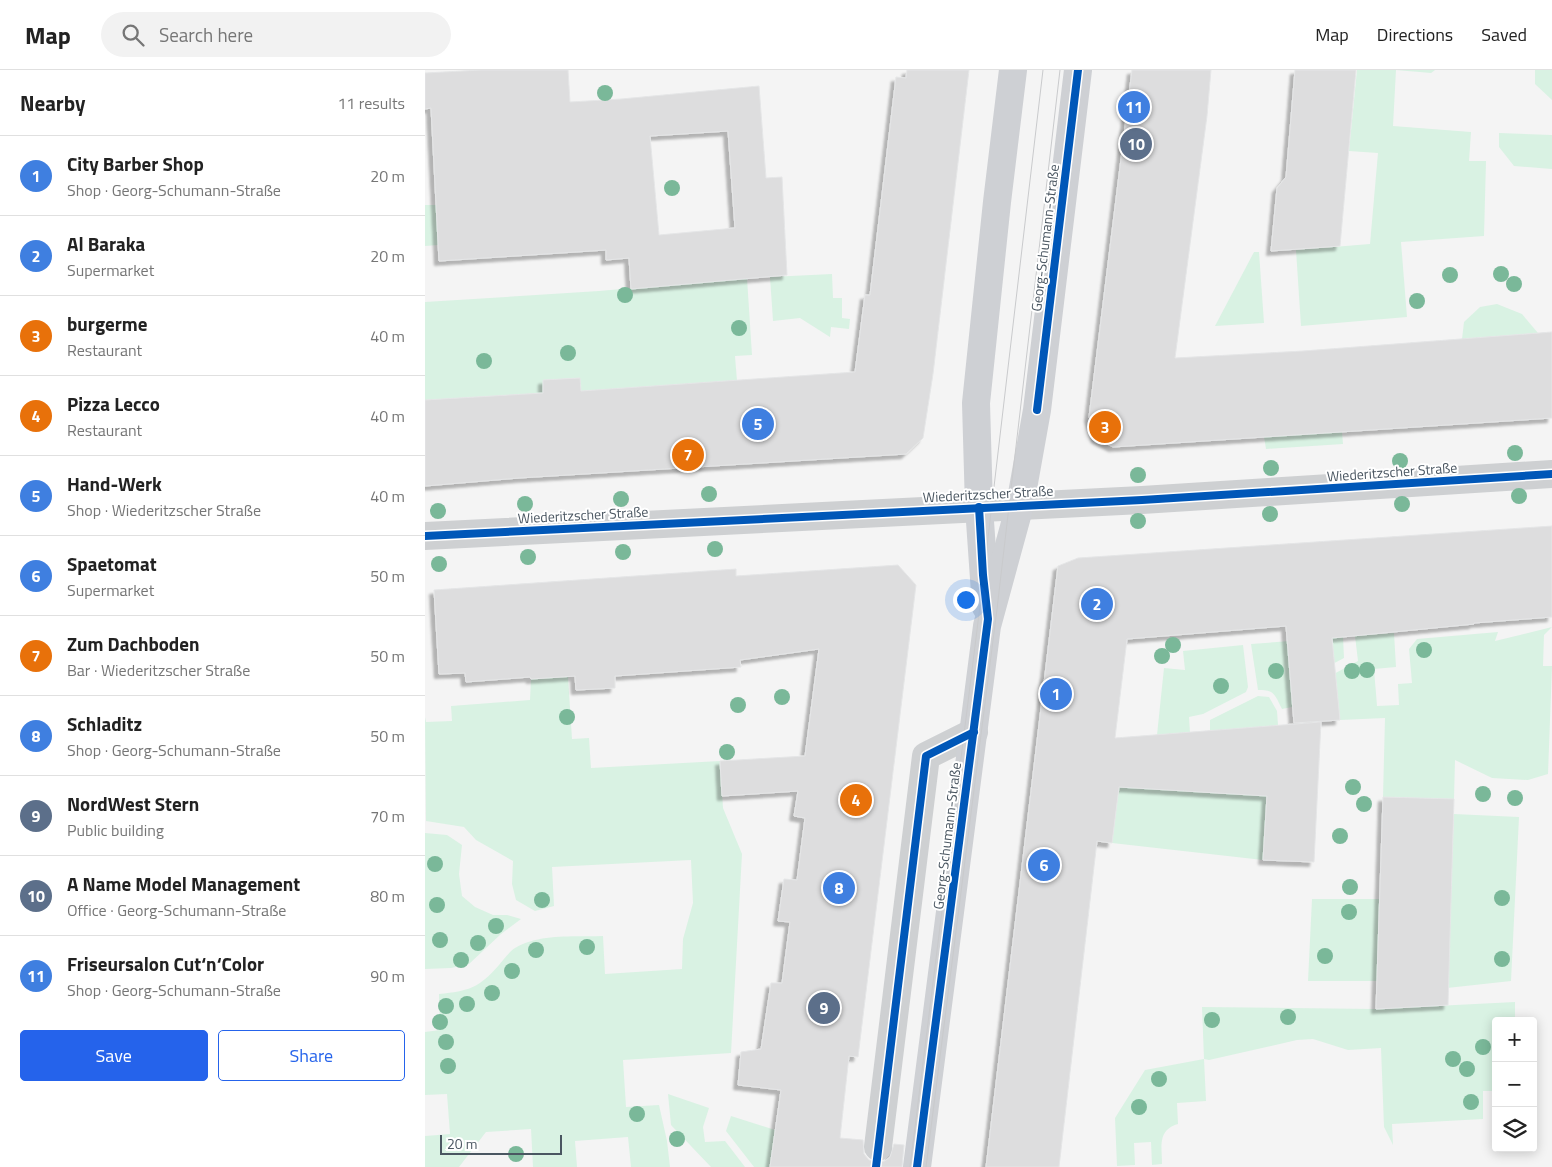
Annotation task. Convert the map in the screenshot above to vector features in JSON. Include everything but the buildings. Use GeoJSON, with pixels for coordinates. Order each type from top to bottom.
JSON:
{"type":"FeatureCollection","features":[{"type":"Feature","properties":{"kind":"main road","name":"Georg-Schumann-Straße"},"geometry":{"type":"LineString","coordinates":[[988,619],[979,508],[977,384],[1013,70]]}},
{"type":"Feature","properties":{"kind":"main road","name":"Georg-Schumann-Straße"},"geometry":{"type":"LineString","coordinates":[[917,1167],[988,619],[1020,505],[1037,410],[1078,70]]}},
{"type":"Feature","properties":{"kind":"street","name":"Wiederitzscher Straße"},"geometry":{"type":"LineString","coordinates":[[425,536],[1142,500],[1552,474]]}},
{"type":"Feature","properties":{"kind":"street"},"geometry":{"type":"LineString","coordinates":[[878,1148],[926,756],[974,732]]}},
{"type":"Feature","properties":{"kind":"green space"},"geometry":{"type":"Polygon","coordinates":[[[1357,70],[1396,70],[1393,126],[1471,132],[1469,161],[1486,161],[1484,236],[1401,242],[1407,317],[1301,326],[1296,250],[1370,244],[1378,153],[1349,151],[1357,70]]]}},
{"type":"Feature","properties":{"kind":"green space"},"geometry":{"type":"Polygon","coordinates":[[[1396,70],[1435,70],[1431,73],[1396,70]]]}},
{"type":"Feature","properties":{"kind":"green space"},"geometry":{"type":"Polygon","coordinates":[[[1535,70],[1552,70],[1552,100],[1535,84],[1535,70]]]}},
{"type":"Feature","properties":{"kind":"green space"},"geometry":{"type":"Polygon","coordinates":[[[1499,133],[1552,135],[1552,169],[1514,166],[1499,147],[1499,133]]]}},
{"type":"Feature","properties":{"kind":"green space"},"geometry":{"type":"Polygon","coordinates":[[[425,205],[436,205],[438,245],[425,246],[425,205]]]}},
{"type":"Feature","properties":{"kind":"green space"},"geometry":{"type":"Polygon","coordinates":[[[1254,252],[1259,252],[1264,323],[1215,326],[1254,252]]]}},
{"type":"Feature","properties":{"kind":"green space"},"geometry":{"type":"Polygon","coordinates":[[[832,274],[833,298],[842,298],[842,318],[850,319],[849,329],[831,327],[830,337],[800,318],[773,321],[770,277],[832,274]]]}},
{"type":"Feature","properties":{"kind":"green space"},"geometry":{"type":"Polygon","coordinates":[[[747,278],[752,355],[735,356],[737,381],[581,391],[579,378],[543,380],[543,393],[425,400],[425,302],[599,291],[747,278]]]}},
{"type":"Feature","properties":{"kind":"green space"},"geometry":{"type":"Polygon","coordinates":[[[1497,304],[1522,314],[1538,333],[1462,339],[1464,322],[1480,307],[1497,304]]]}},
{"type":"Feature","properties":{"kind":"green space"},"geometry":{"type":"Polygon","coordinates":[[[1342,432],[1343,444],[1266,449],[1264,437],[1342,432]]]}},
{"type":"Feature","properties":{"kind":"green space"},"geometry":{"type":"Polygon","coordinates":[[[1552,627],[1544,635],[1543,666],[1552,666],[1548,774],[1528,780],[1492,778],[1455,760],[1454,799],[1383,797],[1385,718],[1340,720],[1337,694],[1317,683],[1358,661],[1355,636],[1394,633],[1396,667],[1374,669],[1377,706],[1399,705],[1398,684],[1412,683],[1409,649],[1417,639],[1498,632],[1495,641],[1552,627]]]}},
{"type":"Feature","properties":{"kind":"green space"},"geometry":{"type":"Polygon","coordinates":[[[1343,637],[1344,658],[1304,679],[1307,696],[1292,698],[1292,707],[1282,709],[1278,700],[1271,692],[1258,690],[1251,644],[1343,637]]]}},
{"type":"Feature","properties":{"kind":"green space"},"geometry":{"type":"Polygon","coordinates":[[[1243,645],[1248,687],[1246,692],[1203,714],[1189,717],[1190,733],[1157,735],[1164,668],[1185,670],[1183,651],[1243,645]]]}},
{"type":"Feature","properties":{"kind":"green space"},"geometry":{"type":"Polygon","coordinates":[[[568,677],[572,739],[589,738],[591,768],[720,761],[723,808],[742,854],[731,1053],[623,1060],[626,1107],[659,1105],[667,1141],[670,1167],[631,1167],[628,1137],[575,1141],[577,1167],[533,1167],[531,1129],[486,1132],[459,1167],[425,1167],[425,1136],[450,1134],[447,1094],[425,1095],[425,1032],[440,1030],[439,994],[466,990],[473,987],[492,973],[515,948],[525,943],[546,938],[603,936],[605,974],[682,969],[683,939],[693,903],[691,860],[552,867],[554,906],[535,911],[516,900],[512,884],[513,861],[476,840],[464,827],[426,821],[425,717],[426,722],[452,721],[451,706],[530,700],[531,679],[568,677]]]}},
{"type":"Feature","properties":{"kind":"green space"},"geometry":{"type":"Polygon","coordinates":[[[1258,696],[1269,697],[1277,711],[1278,725],[1270,727],[1263,860],[1112,843],[1124,746],[1155,750],[1152,789],[1226,794],[1229,730],[1210,732],[1210,720],[1258,696]]]}},
{"type":"Feature","properties":{"kind":"green space"},"geometry":{"type":"Polygon","coordinates":[[[1454,814],[1519,817],[1511,981],[1447,988],[1454,814]]]}},
{"type":"Feature","properties":{"kind":"green space"},"geometry":{"type":"Polygon","coordinates":[[[425,833],[447,835],[462,845],[459,874],[462,896],[475,907],[493,915],[507,915],[521,919],[501,934],[469,964],[451,968],[425,969],[425,833]]]}},
{"type":"Feature","properties":{"kind":"green space"},"geometry":{"type":"Polygon","coordinates":[[[1312,899],[1379,899],[1377,981],[1308,981],[1312,899]]]}},
{"type":"Feature","properties":{"kind":"green space"},"geometry":{"type":"Polygon","coordinates":[[[1515,1002],[1515,1017],[1492,1017],[1492,1091],[1483,1091],[1483,1119],[1392,1124],[1393,1145],[1384,1127],[1381,1048],[1348,1050],[1313,1039],[1297,1040],[1209,1060],[1204,1059],[1202,1007],[1376,1009],[1515,1002]]]}},
{"type":"Feature","properties":{"kind":"green space"},"geometry":{"type":"Polygon","coordinates":[[[1204,1059],[1206,1101],[1177,1103],[1178,1124],[1167,1130],[1162,1140],[1162,1164],[1152,1165],[1151,1142],[1134,1143],[1135,1165],[1117,1166],[1115,1118],[1145,1070],[1204,1059]]]}},
{"type":"Feature","properties":{"kind":"green space"},"geometry":{"type":"Polygon","coordinates":[[[668,1094],[709,1108],[703,1127],[705,1142],[725,1141],[745,1167],[711,1167],[671,1125],[668,1094]]]}},
{"type":"Feature","properties":{"kind":"green space"},"geometry":{"type":"Polygon","coordinates":[[[731,1116],[775,1130],[770,1167],[754,1167],[726,1131],[731,1116]]]}},
{"type":"Feature","properties":{"kind":"tram line"},"geometry":{"type":"LineString","coordinates":[[910,1167],[980,606],[1043,70]]}},
{"type":"Feature","properties":{"kind":"tram line"},"geometry":{"type":"LineString","coordinates":[[926,1167],[997,609],[1060,70]]}},
{"type":"Feature","properties":{"kind":"cycle path"},"geometry":{"type":"LineString","coordinates":[[1037,410],[1078,70]]}},
{"type":"Feature","properties":{"kind":"cycle path"},"geometry":{"type":"LineString","coordinates":[[425,536],[1142,500],[1552,474]]}},
{"type":"Feature","properties":{"kind":"cycle path"},"geometry":{"type":"LineString","coordinates":[[917,1167],[988,619],[979,507]]}},
{"type":"Feature","properties":{"kind":"cycle path"},"geometry":{"type":"LineString","coordinates":[[876,1167],[926,756],[974,732]]}},
{"type":"Feature","properties":{"kind":"place","name":"Friseursalon Cut‘n‘Color"},"geometry":{"type":"Point","coordinates":[1134,107]}},
{"type":"Feature","properties":{"kind":"place","name":"A Name Model Management"},"geometry":{"type":"Point","coordinates":[1136,144]}},
{"type":"Feature","properties":{"kind":"place","name":"Hand-Werk"},"geometry":{"type":"Point","coordinates":[758,424]}},
{"type":"Feature","properties":{"kind":"place","name":"burgerme"},"geometry":{"type":"Point","coordinates":[1105,427]}},
{"type":"Feature","properties":{"kind":"place","name":"Zum Dachboden"},"geometry":{"type":"Point","coordinates":[688,455]}},
{"type":"Feature","properties":{"kind":"place","name":"Al Baraka"},"geometry":{"type":"Point","coordinates":[1097,604]}},
{"type":"Feature","properties":{"kind":"place","name":"City Barber Shop"},"geometry":{"type":"Point","coordinates":[1056,694]}},
{"type":"Feature","properties":{"kind":"place","name":"Pizza Lecco"},"geometry":{"type":"Point","coordinates":[856,800]}},
{"type":"Feature","properties":{"kind":"place","name":"Spaetomat"},"geometry":{"type":"Point","coordinates":[1044,865]}},
{"type":"Feature","properties":{"kind":"place","name":"Schladitz"},"geometry":{"type":"Point","coordinates":[839,888]}},
{"type":"Feature","properties":{"kind":"place","name":"NordWest Stern"},"geometry":{"type":"Point","coordinates":[824,1008]}}]}
